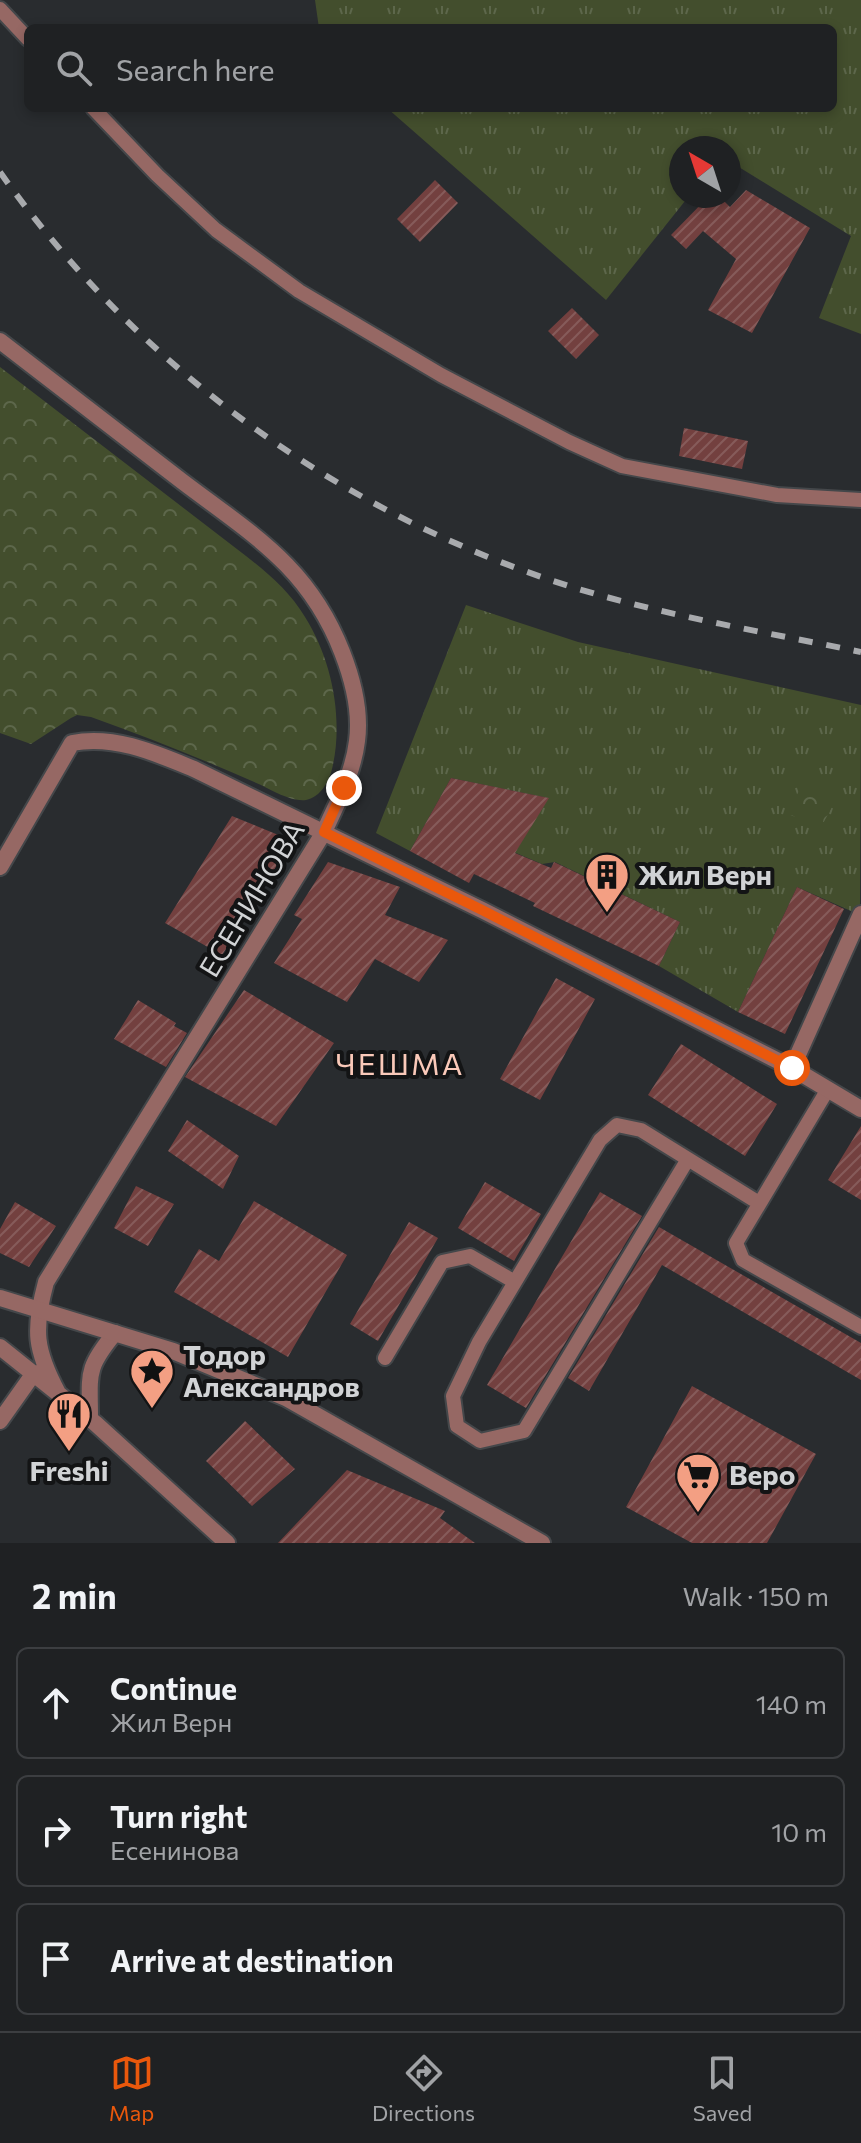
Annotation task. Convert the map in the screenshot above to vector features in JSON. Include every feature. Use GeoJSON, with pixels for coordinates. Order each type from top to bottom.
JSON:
{"type":"FeatureCollection","features":[{"type":"Feature","properties":{"kind":"street","name":"ЕСЕНИНОВА"},"geometry":{"type":"LineString","coordinates":[[0,341],[260,541],[289,567],[319,603],[332,628],[355,693],[358,729],[350,772],[324,832],[46,1282],[39,1310],[39,1352],[58,1393]]}},
{"type":"Feature","properties":{"kind":"street"},"geometry":{"type":"LineString","coordinates":[[1,862],[72,743],[100,741],[150,751],[194,769],[482,910],[792,1068],[861,1109]]}},
{"type":"Feature","properties":{"kind":"street"},"geometry":{"type":"LineString","coordinates":[[792,1068],[861,914]]}},
{"type":"Feature","properties":{"kind":"street"},"geometry":{"type":"LineString","coordinates":[[0,1298],[173,1351],[286,1398],[542,1543]]}},
{"type":"Feature","properties":{"kind":"street"},"geometry":{"type":"LineString","coordinates":[[90,1419],[91,1367],[95,1356],[115,1333]]}},
{"type":"Feature","properties":{"kind":"street"},"geometry":{"type":"LineString","coordinates":[[0,1347],[90,1419],[219,1540]]}},
{"type":"Feature","properties":{"kind":"street"},"geometry":{"type":"LineString","coordinates":[[0,1421],[34,1373]]}},
{"type":"Feature","properties":{"kind":"lane"},"geometry":{"type":"LineString","coordinates":[[0,9],[24,35]]}},
{"type":"Feature","properties":{"kind":"lane"},"geometry":{"type":"LineString","coordinates":[[97,112],[157,175],[216,230],[299,291],[441,375],[569,442],[622,466],[777,495],[861,500]]}},
{"type":"Feature","properties":{"kind":"lane"},"geometry":{"type":"LineString","coordinates":[[828,1089],[736,1243],[743,1260],[861,1327]]}},
{"type":"Feature","properties":{"kind":"lane"},"geometry":{"type":"LineString","coordinates":[[688,1159],[524,1431],[480,1441],[457,1426],[453,1396],[479,1342],[600,1140],[617,1125],[641,1130],[688,1159],[759,1203]]}},
{"type":"Feature","properties":{"kind":"lane"},"geometry":{"type":"LineString","coordinates":[[385,1358],[442,1262],[470,1256],[515,1282]]}},
{"type":"Feature","properties":{"kind":"green space"},"geometry":{"type":"Polygon","coordinates":[[[315,0],[861,0],[861,334],[819,318],[851,236],[741,168],[741,136],[669,136],[669,208],[679,208],[606,300],[392,112],[837,112],[837,24],[318,24],[315,0]]]}},
{"type":"Feature","properties":{"kind":"green space"},"geometry":{"type":"Polygon","coordinates":[[[0,367],[255,563],[293,599],[322,652],[336,710],[332,769],[316,796],[306,800],[289,798],[198,758],[91,717],[77,715],[31,744],[0,733],[0,367]]]}},
{"type":"Feature","properties":{"kind":"green space"},"geometry":{"type":"Polygon","coordinates":[[[466,605],[578,642],[861,705],[860,915],[797,887],[738,1012],[659,966],[680,922],[555,862],[542,864],[509,850],[517,849],[548,798],[451,778],[410,851],[376,833],[466,605]]]}},
{"type":"Feature","properties":{"kind":"green space"},"geometry":{"type":"Polygon","coordinates":[[[803,782],[837,798],[821,827],[788,814],[803,782]]]}},
{"type":"Feature","properties":{"kind":"building"},"geometry":{"type":"Polygon","coordinates":[[[435,180],[458,203],[420,242],[397,219],[435,180]]]}},
{"type":"Feature","properties":{"kind":"building"},"geometry":{"type":"Polygon","coordinates":[[[746,190],[810,228],[752,333],[708,310],[736,259],[703,231],[686,249],[671,235],[697,208],[741,208],[741,195],[746,190]]]}},
{"type":"Feature","properties":{"kind":"building"},"geometry":{"type":"Polygon","coordinates":[[[572,308],[599,335],[576,359],[548,331],[572,308]]]}},
{"type":"Feature","properties":{"kind":"building"},"geometry":{"type":"Polygon","coordinates":[[[684,428],[748,441],[742,469],[679,456],[684,428]]]}},
{"type":"Feature","properties":{"kind":"building"},"geometry":{"type":"Polygon","coordinates":[[[451,778],[549,798],[515,853],[551,868],[554,862],[680,922],[659,966],[474,874],[469,883],[410,851],[451,778]]]}},
{"type":"Feature","properties":{"kind":"building"},"geometry":{"type":"Polygon","coordinates":[[[232,816],[293,841],[222,955],[165,923],[232,816]]]}},
{"type":"Feature","properties":{"kind":"building"},"geometry":{"type":"Polygon","coordinates":[[[328,862],[400,887],[385,915],[448,940],[419,982],[375,959],[347,1002],[274,963],[302,919],[294,915],[328,862]]]}},
{"type":"Feature","properties":{"kind":"building"},"geometry":{"type":"Polygon","coordinates":[[[797,887],[844,909],[785,1034],[738,1012],[797,887]]]}},
{"type":"Feature","properties":{"kind":"building"},"geometry":{"type":"Polygon","coordinates":[[[556,978],[595,999],[540,1100],[500,1079],[556,978]]]}},
{"type":"Feature","properties":{"kind":"building"},"geometry":{"type":"Polygon","coordinates":[[[244,990],[334,1043],[276,1126],[185,1077],[244,990]]]}},
{"type":"Feature","properties":{"kind":"building"},"geometry":{"type":"Polygon","coordinates":[[[138,1000],[187,1033],[166,1067],[114,1039],[138,1000]]]}},
{"type":"Feature","properties":{"kind":"building"},"geometry":{"type":"Polygon","coordinates":[[[681,1044],[777,1104],[745,1156],[648,1095],[681,1044]]]}},
{"type":"Feature","properties":{"kind":"building"},"geometry":{"type":"Polygon","coordinates":[[[187,1120],[239,1156],[223,1189],[168,1151],[187,1120]]]}},
{"type":"Feature","properties":{"kind":"building"},"geometry":{"type":"Polygon","coordinates":[[[861,1126],[861,1200],[828,1180],[861,1126]]]}},
{"type":"Feature","properties":{"kind":"building"},"geometry":{"type":"Polygon","coordinates":[[[485,1182],[541,1214],[514,1261],[458,1228],[485,1182]]]}},
{"type":"Feature","properties":{"kind":"building"},"geometry":{"type":"Polygon","coordinates":[[[136,1186],[174,1204],[148,1246],[114,1228],[136,1186]]]}},
{"type":"Feature","properties":{"kind":"building"},"geometry":{"type":"Polygon","coordinates":[[[600,1192],[642,1216],[526,1408],[487,1385],[600,1192]]]}},
{"type":"Feature","properties":{"kind":"building"},"geometry":{"type":"Polygon","coordinates":[[[254,1201],[347,1255],[288,1357],[174,1292],[199,1249],[219,1261],[254,1201]]]}},
{"type":"Feature","properties":{"kind":"building"},"geometry":{"type":"Polygon","coordinates":[[[15,1202],[56,1226],[29,1267],[0,1253],[0,1229],[15,1202]]]}},
{"type":"Feature","properties":{"kind":"building"},"geometry":{"type":"Polygon","coordinates":[[[409,1222],[438,1238],[378,1341],[350,1324],[409,1222]]]}},
{"type":"Feature","properties":{"kind":"building"},"geometry":{"type":"Polygon","coordinates":[[[659,1227],[861,1343],[861,1380],[662,1265],[589,1391],[568,1378],[659,1227]]]}},
{"type":"Feature","properties":{"kind":"building"},"geometry":{"type":"Polygon","coordinates":[[[692,1386],[816,1454],[767,1543],[692,1543],[626,1507],[692,1386]]]}},
{"type":"Feature","properties":{"kind":"building"},"geometry":{"type":"Polygon","coordinates":[[[245,1421],[295,1469],[252,1506],[206,1461],[245,1421]]]}},
{"type":"Feature","properties":{"kind":"building"},"geometry":{"type":"Polygon","coordinates":[[[347,1470],[445,1511],[440,1518],[475,1543],[278,1543],[347,1470]]]}},
{"type":"Feature","properties":{"kind":"railway"},"geometry":{"type":"LineString","coordinates":[[0,172],[55,243],[116,310],[181,371],[252,426],[327,476],[405,519],[487,557],[572,587],[679,615],[861,652]]}},
{"type":"Feature","properties":{"kind":"place","name":"Жил Верн"},"geometry":{"type":"Point","coordinates":[607,914]}},
{"type":"Feature","properties":{"kind":"place","name":"Тодор Александров"},"geometry":{"type":"Point","coordinates":[152,1410]}},
{"type":"Feature","properties":{"kind":"place","name":"Freshi"},"geometry":{"type":"Point","coordinates":[69,1453]}},
{"type":"Feature","properties":{"kind":"place","name":"Веро"},"geometry":{"type":"Point","coordinates":[698,1514]}},
{"type":"Feature","properties":{"kind":"district","name":"ЧЕШМА"},"geometry":{"type":"Point","coordinates":[400,1065]}},
{"type":"Feature","properties":{"kind":"route"},"geometry":{"type":"LineString","coordinates":[[344,788],[324,832],[792,1068]]}}]}
